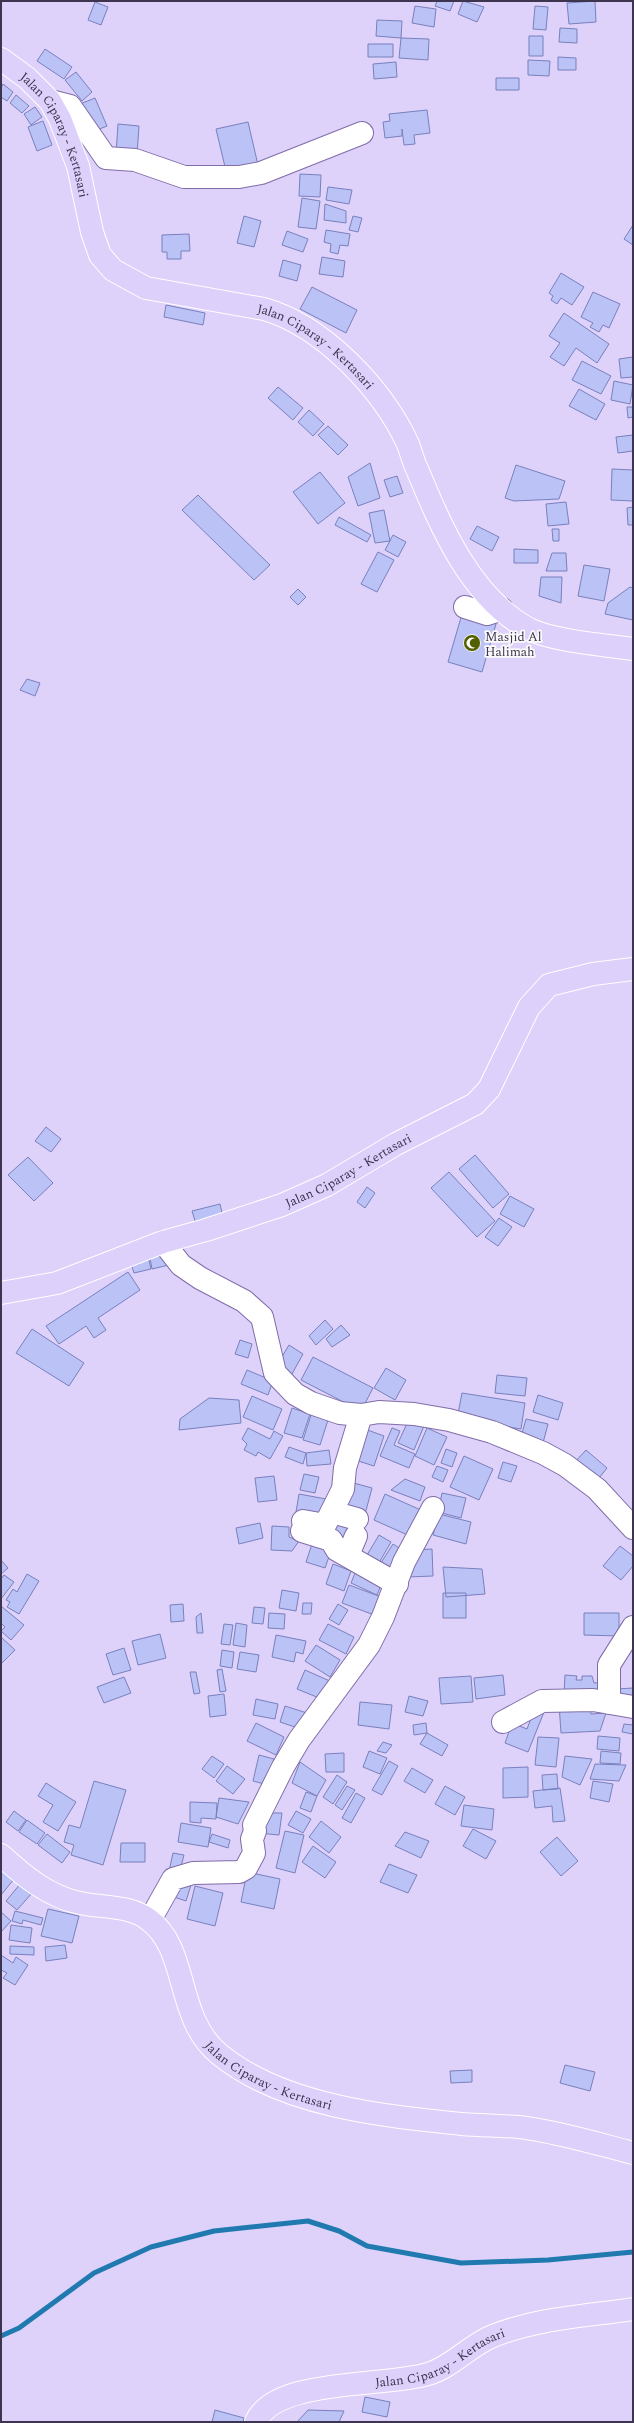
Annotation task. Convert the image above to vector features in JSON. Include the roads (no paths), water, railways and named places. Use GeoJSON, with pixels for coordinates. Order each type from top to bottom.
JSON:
{"type":"FeatureCollection","features":[{"type":"Feature","properties":{"kind":"main road","name":"Jalan Ciparay - Kertasari"},"geometry":{"type":"LineString","coordinates":[[1,58],[27,78],[50,101],[60,119],[78,166],[92,232],[98,249],[113,270],[146,288],[264,308],[282,314],[318,336],[368,385],[388,408],[408,445],[436,514],[461,561],[480,587],[502,609],[530,629],[552,636],[633,649]]}},
{"type":"Feature","properties":{"kind":"main road","name":"Jalan Ciparay - Kertasari"},"geometry":{"type":"LineString","coordinates":[[1,1293],[57,1283],[163,1242],[263,1212],[327,1185],[396,1144],[475,1104],[489,1089],[529,1007],[549,985],[593,974],[633,969]]}},
{"type":"Feature","properties":{"kind":"main road","name":"Jalan Ciparay - Kertasari"},"geometry":{"type":"LineString","coordinates":[[1,1855],[45,1890],[58,1896],[80,1903],[127,1910],[150,1920],[170,1946],[190,2012],[203,2039],[239,2069],[271,2086],[306,2097],[379,2113],[464,2124],[528,2128],[633,2153]]}},
{"type":"Feature","properties":{"kind":"main road","name":"Jalan Ciparay - Kertasari"},"geometry":{"type":"LineString","coordinates":[[256,2422],[261,2412],[270,2404],[299,2392],[318,2388],[368,2384],[430,2374],[493,2336],[527,2325],[633,2309]]}},
{"type":"Feature","properties":{"kind":"street"},"geometry":{"type":"LineString","coordinates":[[50,101],[70,106],[106,158],[135,160],[184,177],[239,177],[261,173],[362,133]]}},
{"type":"Feature","properties":{"kind":"street"},"geometry":{"type":"LineString","coordinates":[[465,607],[487,614],[502,609]]}},
{"type":"Feature","properties":{"kind":"street"},"geometry":{"type":"LineString","coordinates":[[163,1242],[181,1265],[200,1278],[244,1301],[262,1316],[275,1373],[295,1394],[311,1403],[340,1412],[362,1415],[379,1412],[428,1416],[485,1430],[516,1441],[565,1465],[597,1489],[633,1528]]}},
{"type":"Feature","properties":{"kind":"street"},"geometry":{"type":"LineString","coordinates":[[353,1537],[337,1550],[331,1540],[300,1525],[325,1525],[343,1489],[345,1468],[362,1415]]}},
{"type":"Feature","properties":{"kind":"street"},"geometry":{"type":"LineString","coordinates":[[150,1920],[173,1879],[193,1872],[239,1872],[246,1868],[254,1853],[252,1839],[255,1831],[254,1825],[283,1767],[324,1704],[366,1650],[383,1618],[404,1562],[433,1508]]}},
{"type":"Feature","properties":{"kind":"street"},"geometry":{"type":"LineString","coordinates":[[332,1512],[397,1584]]}},
{"type":"Feature","properties":{"kind":"street"},"geometry":{"type":"LineString","coordinates":[[609,1703],[609,1665],[633,1627]]}},
{"type":"Feature","properties":{"kind":"street"},"geometry":{"type":"LineString","coordinates":[[503,1722],[542,1701],[592,1700],[633,1707]]}},
{"type":"Feature","properties":{"kind":"waterway"},"geometry":{"type":"LineString","coordinates":[[1,2336],[19,2328],[94,2273],[151,2247],[214,2231],[308,2221],[339,2231],[367,2246],[461,2263],[548,2260],[633,2252]]}},
{"type":"Feature","properties":{"kind":"place","name":"Masjid Al Halimah"},"geometry":{"type":"Point","coordinates":[472,643]}}]}
